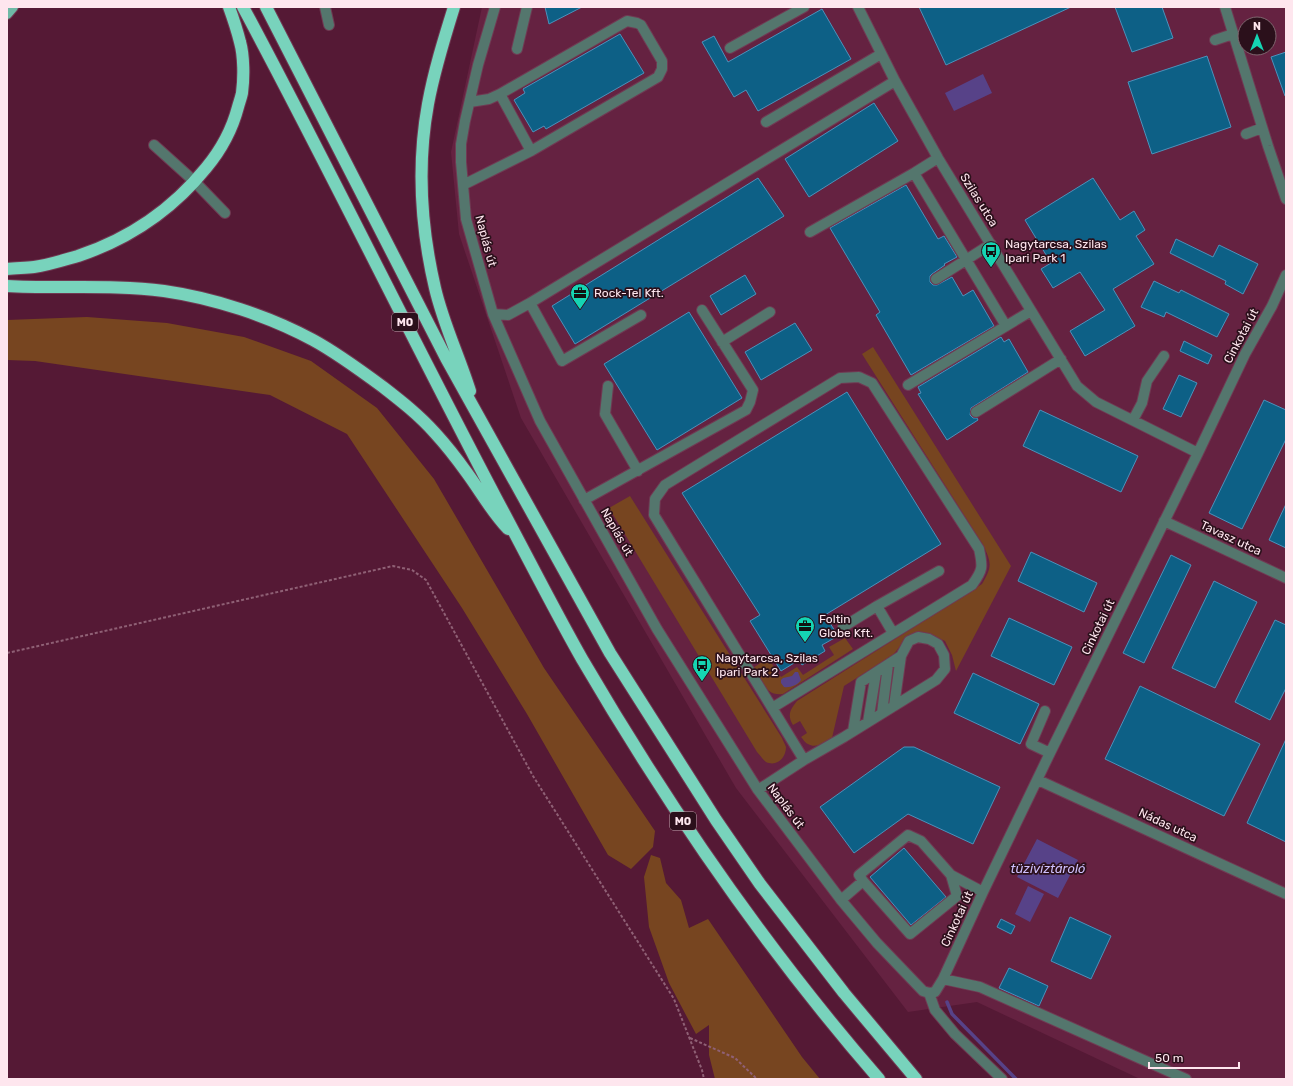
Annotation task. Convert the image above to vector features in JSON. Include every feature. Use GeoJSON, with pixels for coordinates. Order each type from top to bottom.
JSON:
{"type":"FeatureCollection","features":[{"type":"Feature","properties":{"kind":"highway"},"geometry":{"type":"LineString","coordinates":[[7,269],[61,261],[114,242],[139,228],[161,213],[195,182],[214,158],[226,139],[235,118],[242,94],[240,43],[229,7]]}},
{"type":"Feature","properties":{"kind":"highway","name":"M0"},"geometry":{"type":"LineString","coordinates":[[243,7],[519,540],[582,658],[660,786],[730,891],[817,1007],[879,1079]]}},
{"type":"Feature","properties":{"kind":"highway","name":"M0"},"geometry":{"type":"LineString","coordinates":[[266,7],[446,358],[610,653],[716,820],[760,884],[844,993],[916,1079]]}},
{"type":"Feature","properties":{"kind":"highway"},"geometry":{"type":"LineString","coordinates":[[454,7],[439,58],[428,104],[423,157],[422,193],[425,232],[435,288],[447,330],[464,372],[478,415]]}},
{"type":"Feature","properties":{"kind":"highway"},"geometry":{"type":"LineString","coordinates":[[7,286],[90,287],[164,291],[243,310],[280,324],[337,354],[405,404],[434,432],[466,472],[495,516],[519,540]]}},
{"type":"Feature","properties":{"kind":"main road"},"geometry":{"type":"LineString","coordinates":[[7,14],[13,7]]}},
{"type":"Feature","properties":{"kind":"street"},"geometry":{"type":"LineString","coordinates":[[325,7],[329,25]]}},
{"type":"Feature","properties":{"kind":"street","name":"Naplás út"},"geometry":{"type":"LineString","coordinates":[[495,7],[478,65],[461,144],[466,219],[493,314],[540,421],[657,629],[758,790],[842,900],[877,943],[923,992],[932,992]]}},
{"type":"Feature","properties":{"kind":"street"},"geometry":{"type":"LineString","coordinates":[[517,49],[527,7]]}},
{"type":"Feature","properties":{"kind":"street"},"geometry":{"type":"LineString","coordinates":[[730,48],[804,7]]}},
{"type":"Feature","properties":{"kind":"street","name":"Szilas utca"},"geometry":{"type":"LineString","coordinates":[[858,7],[895,81],[938,158],[1077,386],[1096,402],[1198,452]]}},
{"type":"Feature","properties":{"kind":"street"},"geometry":{"type":"LineString","coordinates":[[1225,7],[1262,128],[1286,199]]}},
{"type":"Feature","properties":{"kind":"street"},"geometry":{"type":"LineString","coordinates":[[463,185],[530,151],[658,77],[662,69],[662,61],[641,26],[637,23],[627,21],[500,94],[489,99],[470,102]]}},
{"type":"Feature","properties":{"kind":"street"},"geometry":{"type":"LineString","coordinates":[[1215,40],[1233,34]]}},
{"type":"Feature","properties":{"kind":"street"},"geometry":{"type":"LineString","coordinates":[[766,122],[881,54]]}},
{"type":"Feature","properties":{"kind":"street"},"geometry":{"type":"LineString","coordinates":[[493,314],[508,314],[530,303],[895,81]]}},
{"type":"Feature","properties":{"kind":"street"},"geometry":{"type":"LineString","coordinates":[[500,94],[530,151]]}},
{"type":"Feature","properties":{"kind":"street"},"geometry":{"type":"LineString","coordinates":[[1246,134],[1262,128]]}},
{"type":"Feature","properties":{"kind":"street"},"geometry":{"type":"LineString","coordinates":[[154,145],[195,182],[225,213]]}},
{"type":"Feature","properties":{"kind":"street"},"geometry":{"type":"LineString","coordinates":[[810,232],[938,158]]}},
{"type":"Feature","properties":{"kind":"street"},"geometry":{"type":"LineString","coordinates":[[914,173],[1006,326]]}},
{"type":"Feature","properties":{"kind":"street"},"geometry":{"type":"LineString","coordinates":[[936,279],[991,244]]}},
{"type":"Feature","properties":{"kind":"street","name":"Cinkotai út"},"geometry":{"type":"LineString","coordinates":[[932,992],[943,979],[1050,753],[1245,354],[1272,306],[1286,275]]}},
{"type":"Feature","properties":{"kind":"street"},"geometry":{"type":"LineString","coordinates":[[530,303],[562,361],[641,315]]}},
{"type":"Feature","properties":{"kind":"street"},"geometry":{"type":"LineString","coordinates":[[584,500],[746,410],[753,390],[702,310]]}},
{"type":"Feature","properties":{"kind":"street"},"geometry":{"type":"LineString","coordinates":[[908,385],[1032,311]]}},
{"type":"Feature","properties":{"kind":"street"},"geometry":{"type":"LineString","coordinates":[[722,342],[770,312]]}},
{"type":"Feature","properties":{"kind":"street"},"geometry":{"type":"LineString","coordinates":[[1133,420],[1142,403],[1147,381],[1164,356]]}},
{"type":"Feature","properties":{"kind":"street"},"geometry":{"type":"LineString","coordinates":[[976,412],[1061,359]]}},
{"type":"Feature","properties":{"kind":"street"},"geometry":{"type":"LineString","coordinates":[[772,708],[972,585],[981,573],[982,561],[979,549],[872,383],[858,377],[840,378],[665,485],[655,499],[654,515],[772,708],[804,760]]}},
{"type":"Feature","properties":{"kind":"street"},"geometry":{"type":"LineString","coordinates":[[608,386],[604,414],[638,471]]}},
{"type":"Feature","properties":{"kind":"street","name":"Tavasz utca"},"geometry":{"type":"LineString","coordinates":[[1164,520],[1286,578]]}},
{"type":"Feature","properties":{"kind":"street"},"geometry":{"type":"LineString","coordinates":[[843,627],[939,571]]}},
{"type":"Feature","properties":{"kind":"street"},"geometry":{"type":"LineString","coordinates":[[877,606],[893,633]]}},
{"type":"Feature","properties":{"kind":"street"},"geometry":{"type":"LineString","coordinates":[[758,790],[804,760],[882,714],[936,680],[945,669],[944,655],[938,644],[929,639],[918,637],[908,641],[901,656],[894,706]]}},
{"type":"Feature","properties":{"kind":"street"},"geometry":{"type":"LineString","coordinates":[[853,731],[861,682],[901,656]]}},
{"type":"Feature","properties":{"kind":"street"},"geometry":{"type":"LineString","coordinates":[[882,714],[888,665]]}},
{"type":"Feature","properties":{"kind":"street"},"geometry":{"type":"LineString","coordinates":[[868,722],[876,673]]}},
{"type":"Feature","properties":{"kind":"street"},"geometry":{"type":"LineString","coordinates":[[1045,711],[1031,744],[1050,753]]}},
{"type":"Feature","properties":{"kind":"street","name":"Nádas utca"},"geometry":{"type":"LineString","coordinates":[[1038,780],[1286,894]]}},
{"type":"Feature","properties":{"kind":"street"},"geometry":{"type":"LineString","coordinates":[[951,875],[957,896],[910,934],[859,875],[908,835],[921,841],[951,875],[984,892]]}},
{"type":"Feature","properties":{"kind":"street"},"geometry":{"type":"LineString","coordinates":[[842,900],[863,881]]}},
{"type":"Feature","properties":{"kind":"street"},"geometry":{"type":"LineString","coordinates":[[943,979],[980,987],[1186,1079]]}},
{"type":"Feature","properties":{"kind":"street"},"geometry":{"type":"LineString","coordinates":[[932,992],[935,1010],[955,1034],[1002,1079]]}},
{"type":"Feature","properties":{"kind":"path"},"geometry":{"type":"LineString","coordinates":[[7,653],[393,566],[412,570],[426,580],[534,776],[674,999],[702,1070],[704,1079]]}},
{"type":"Feature","properties":{"kind":"path"},"geometry":{"type":"LineString","coordinates":[[689,1037],[735,1058],[757,1079]]}},
{"type":"Feature","properties":{"kind":"shaded area"},"geometry":{"type":"Polygon","coordinates":[[[482,7],[1286,7],[1286,1079],[1140,1079],[977,1002],[908,1012],[736,788],[521,418],[459,234],[451,152],[482,7]]]}},
{"type":"Feature","properties":{"kind":"shaded area"},"geometry":{"type":"Polygon","coordinates":[[[87,317],[167,323],[244,337],[311,361],[377,408],[434,479],[544,668],[655,831],[653,847],[631,869],[608,855],[527,714],[462,608],[347,434],[270,395],[35,361],[7,360],[7,320],[87,317]]]}},
{"type":"Feature","properties":{"kind":"shaded area"},"geometry":{"type":"Polygon","coordinates":[[[873,347],[1011,566],[956,671],[952,655],[945,641],[932,635],[916,633],[905,640],[893,655],[844,686],[832,738],[814,746],[806,743],[801,737],[807,733],[800,721],[793,725],[790,718],[791,710],[797,701],[982,584],[988,573],[990,565],[983,545],[862,354],[873,347]]]}},
{"type":"Feature","properties":{"kind":"shaded area"},"geometry":{"type":"Polygon","coordinates":[[[630,496],[782,738],[786,751],[783,758],[777,762],[766,762],[757,752],[609,508],[630,496]]]}},
{"type":"Feature","properties":{"kind":"shaded area"},"geometry":{"type":"Polygon","coordinates":[[[845,638],[853,649],[783,694],[772,693],[768,690],[753,668],[768,658],[781,677],[797,667],[803,675],[834,655],[829,647],[845,638]]]}},
{"type":"Feature","properties":{"kind":"shaded area"},"geometry":{"type":"Polygon","coordinates":[[[651,855],[660,858],[666,883],[681,900],[689,928],[708,919],[802,1057],[820,1079],[715,1079],[709,1055],[709,1025],[696,1034],[669,983],[649,927],[644,877],[651,855]]]}},
{"type":"Feature","properties":{"kind":"water"},"geometry":{"type":"Polygon","coordinates":[[[983,74],[992,93],[954,111],[945,93],[983,74]]]}},
{"type":"Feature","properties":{"kind":"water"},"geometry":{"type":"Polygon","coordinates":[[[795,672],[798,672],[801,680],[794,686],[784,687],[781,680],[792,676],[795,672]]]}},
{"type":"Feature","properties":{"kind":"water","name":"tüzivíztároló"},"geometry":{"type":"Polygon","coordinates":[[[1037,839],[1078,860],[1058,898],[1017,877],[1037,839]]]}},
{"type":"Feature","properties":{"kind":"water","name":"tüzivíztároló"},"geometry":{"type":"Polygon","coordinates":[[[1028,886],[1044,894],[1030,922],[1015,914],[1028,886]]]}},
{"type":"Feature","properties":{"kind":"building"},"geometry":{"type":"Polygon","coordinates":[[[545,7],[582,7],[549,24],[545,7]]]}},
{"type":"Feature","properties":{"kind":"building"},"geometry":{"type":"Polygon","coordinates":[[[919,7],[1071,7],[946,65],[919,7]]]}},
{"type":"Feature","properties":{"kind":"building"},"geometry":{"type":"Polygon","coordinates":[[[1115,7],[1162,7],[1173,38],[1132,52],[1115,7]]]}},
{"type":"Feature","properties":{"kind":"building"},"geometry":{"type":"Polygon","coordinates":[[[822,9],[851,59],[758,111],[746,90],[734,97],[702,42],[714,36],[728,62],[822,9]]]}},
{"type":"Feature","properties":{"kind":"building"},"geometry":{"type":"Polygon","coordinates":[[[620,34],[644,73],[546,129],[544,126],[533,132],[514,100],[525,93],[523,89],[620,34]]]}},
{"type":"Feature","properties":{"kind":"building"},"geometry":{"type":"Polygon","coordinates":[[[1286,52],[1286,96],[1271,57],[1286,52]]]}},
{"type":"Feature","properties":{"kind":"building"},"geometry":{"type":"Polygon","coordinates":[[[1207,56],[1231,127],[1152,154],[1128,82],[1207,56]]]}},
{"type":"Feature","properties":{"kind":"building"},"geometry":{"type":"Polygon","coordinates":[[[874,103],[898,141],[809,197],[785,159],[874,103]]]}},
{"type":"Feature","properties":{"kind":"building"},"geometry":{"type":"Polygon","coordinates":[[[758,178],[784,216],[575,344],[552,306],[758,178]]]}},
{"type":"Feature","properties":{"kind":"building"},"geometry":{"type":"Polygon","coordinates":[[[1093,178],[1120,220],[1134,211],[1145,230],[1136,236],[1154,264],[1113,289],[1135,326],[1085,356],[1070,331],[1105,310],[1080,272],[1053,288],[1041,269],[1051,263],[1025,220],[1093,178]]]}},
{"type":"Feature","properties":{"kind":"building"},"geometry":{"type":"Polygon","coordinates":[[[906,185],[938,239],[944,236],[957,257],[944,264],[945,265],[932,274],[930,276],[930,282],[933,285],[937,285],[952,277],[963,296],[973,290],[994,326],[911,375],[876,315],[880,312],[830,228],[906,185]]]}},
{"type":"Feature","properties":{"kind":"building"},"geometry":{"type":"Polygon","coordinates":[[[1176,239],[1213,257],[1219,245],[1258,264],[1243,294],[1225,284],[1226,281],[1170,253],[1176,239]]]}},
{"type":"Feature","properties":{"kind":"building"},"geometry":{"type":"Polygon","coordinates":[[[745,275],[756,294],[721,315],[710,296],[745,275]]]}},
{"type":"Feature","properties":{"kind":"building"},"geometry":{"type":"Polygon","coordinates":[[[1154,281],[1179,293],[1181,290],[1229,314],[1217,337],[1166,312],[1164,317],[1141,307],[1154,281]]]}},
{"type":"Feature","properties":{"kind":"building"},"geometry":{"type":"Polygon","coordinates":[[[689,312],[742,398],[657,450],[604,364],[689,312]]]}},
{"type":"Feature","properties":{"kind":"building"},"geometry":{"type":"Polygon","coordinates":[[[795,323],[812,350],[761,380],[745,352],[795,323]]]}},
{"type":"Feature","properties":{"kind":"building"},"geometry":{"type":"Polygon","coordinates":[[[1001,337],[1004,342],[1009,339],[1028,372],[971,408],[970,415],[978,420],[947,440],[918,394],[921,393],[918,387],[1001,337]]]}},
{"type":"Feature","properties":{"kind":"building"},"geometry":{"type":"Polygon","coordinates":[[[1184,341],[1212,355],[1208,364],[1180,351],[1184,341]]]}},
{"type":"Feature","properties":{"kind":"building"},"geometry":{"type":"Polygon","coordinates":[[[1179,375],[1197,383],[1181,417],[1163,409],[1179,375]]]}},
{"type":"Feature","properties":{"kind":"building"},"geometry":{"type":"Polygon","coordinates":[[[847,392],[941,544],[825,615],[838,636],[822,645],[825,651],[802,665],[799,660],[781,671],[750,621],[760,615],[682,493],[847,392]]]}},
{"type":"Feature","properties":{"kind":"building"},"geometry":{"type":"Polygon","coordinates":[[[1264,400],[1286,410],[1286,439],[1242,529],[1209,513],[1264,400]]]}},
{"type":"Feature","properties":{"kind":"building"},"geometry":{"type":"Polygon","coordinates":[[[1040,410],[1138,456],[1121,492],[1023,446],[1040,410]]]}},
{"type":"Feature","properties":{"kind":"building"},"geometry":{"type":"Polygon","coordinates":[[[1286,504],[1286,548],[1269,540],[1286,504]]]}},
{"type":"Feature","properties":{"kind":"building"},"geometry":{"type":"Polygon","coordinates":[[[1031,552],[1097,583],[1084,612],[1018,581],[1031,552]]]}},
{"type":"Feature","properties":{"kind":"building"},"geometry":{"type":"Polygon","coordinates":[[[1171,555],[1191,565],[1144,663],[1123,653],[1171,555]]]}},
{"type":"Feature","properties":{"kind":"building"},"geometry":{"type":"Polygon","coordinates":[[[1214,581],[1257,602],[1215,688],[1172,668],[1214,581]]]}},
{"type":"Feature","properties":{"kind":"building"},"geometry":{"type":"Polygon","coordinates":[[[1009,618],[1072,647],[1054,685],[991,656],[1009,618]]]}},
{"type":"Feature","properties":{"kind":"building"},"geometry":{"type":"Polygon","coordinates":[[[1275,620],[1286,625],[1286,688],[1270,720],[1235,702],[1275,620]]]}},
{"type":"Feature","properties":{"kind":"building"},"geometry":{"type":"Polygon","coordinates":[[[973,673],[1039,704],[1020,744],[954,713],[973,673]]]}},
{"type":"Feature","properties":{"kind":"building"},"geometry":{"type":"Polygon","coordinates":[[[1140,686],[1260,744],[1224,816],[1105,759],[1140,686]]]}},
{"type":"Feature","properties":{"kind":"building"},"geometry":{"type":"Polygon","coordinates":[[[1286,739],[1286,842],[1247,823],[1286,739]]]}},
{"type":"Feature","properties":{"kind":"building"},"geometry":{"type":"Polygon","coordinates":[[[904,747],[914,747],[1000,787],[973,844],[908,814],[854,853],[820,807],[904,747]]]}},
{"type":"Feature","properties":{"kind":"building"},"geometry":{"type":"Polygon","coordinates":[[[904,848],[946,897],[911,925],[870,877],[904,848]]]}},
{"type":"Feature","properties":{"kind":"building"},"geometry":{"type":"Polygon","coordinates":[[[1070,917],[1111,936],[1091,979],[1051,961],[1070,917]]]}},
{"type":"Feature","properties":{"kind":"building"},"geometry":{"type":"Polygon","coordinates":[[[1001,919],[1015,926],[1011,934],[997,927],[1001,919]]]}},
{"type":"Feature","properties":{"kind":"building"},"geometry":{"type":"Polygon","coordinates":[[[1009,968],[1048,986],[1039,1006],[999,988],[1009,968]]]}},
{"type":"Feature","properties":{"kind":"waterway"},"geometry":{"type":"LineString","coordinates":[[947,1002],[952,1014],[1016,1079]]}},
{"type":"Feature","properties":{"kind":"place","name":"Nagytarcsa, Szilas Ipari Park 1"},"geometry":{"type":"Point","coordinates":[991,268]}},
{"type":"Feature","properties":{"kind":"place","name":"Rock-Tel Kft."},"geometry":{"type":"Point","coordinates":[580,310]}},
{"type":"Feature","properties":{"kind":"place","name":"Foltin Globe Kft."},"geometry":{"type":"Point","coordinates":[805,643]}},
{"type":"Feature","properties":{"kind":"place","name":"Nagytarcsa, Szilas Ipari Park 2"},"geometry":{"type":"Point","coordinates":[702,682]}}]}
